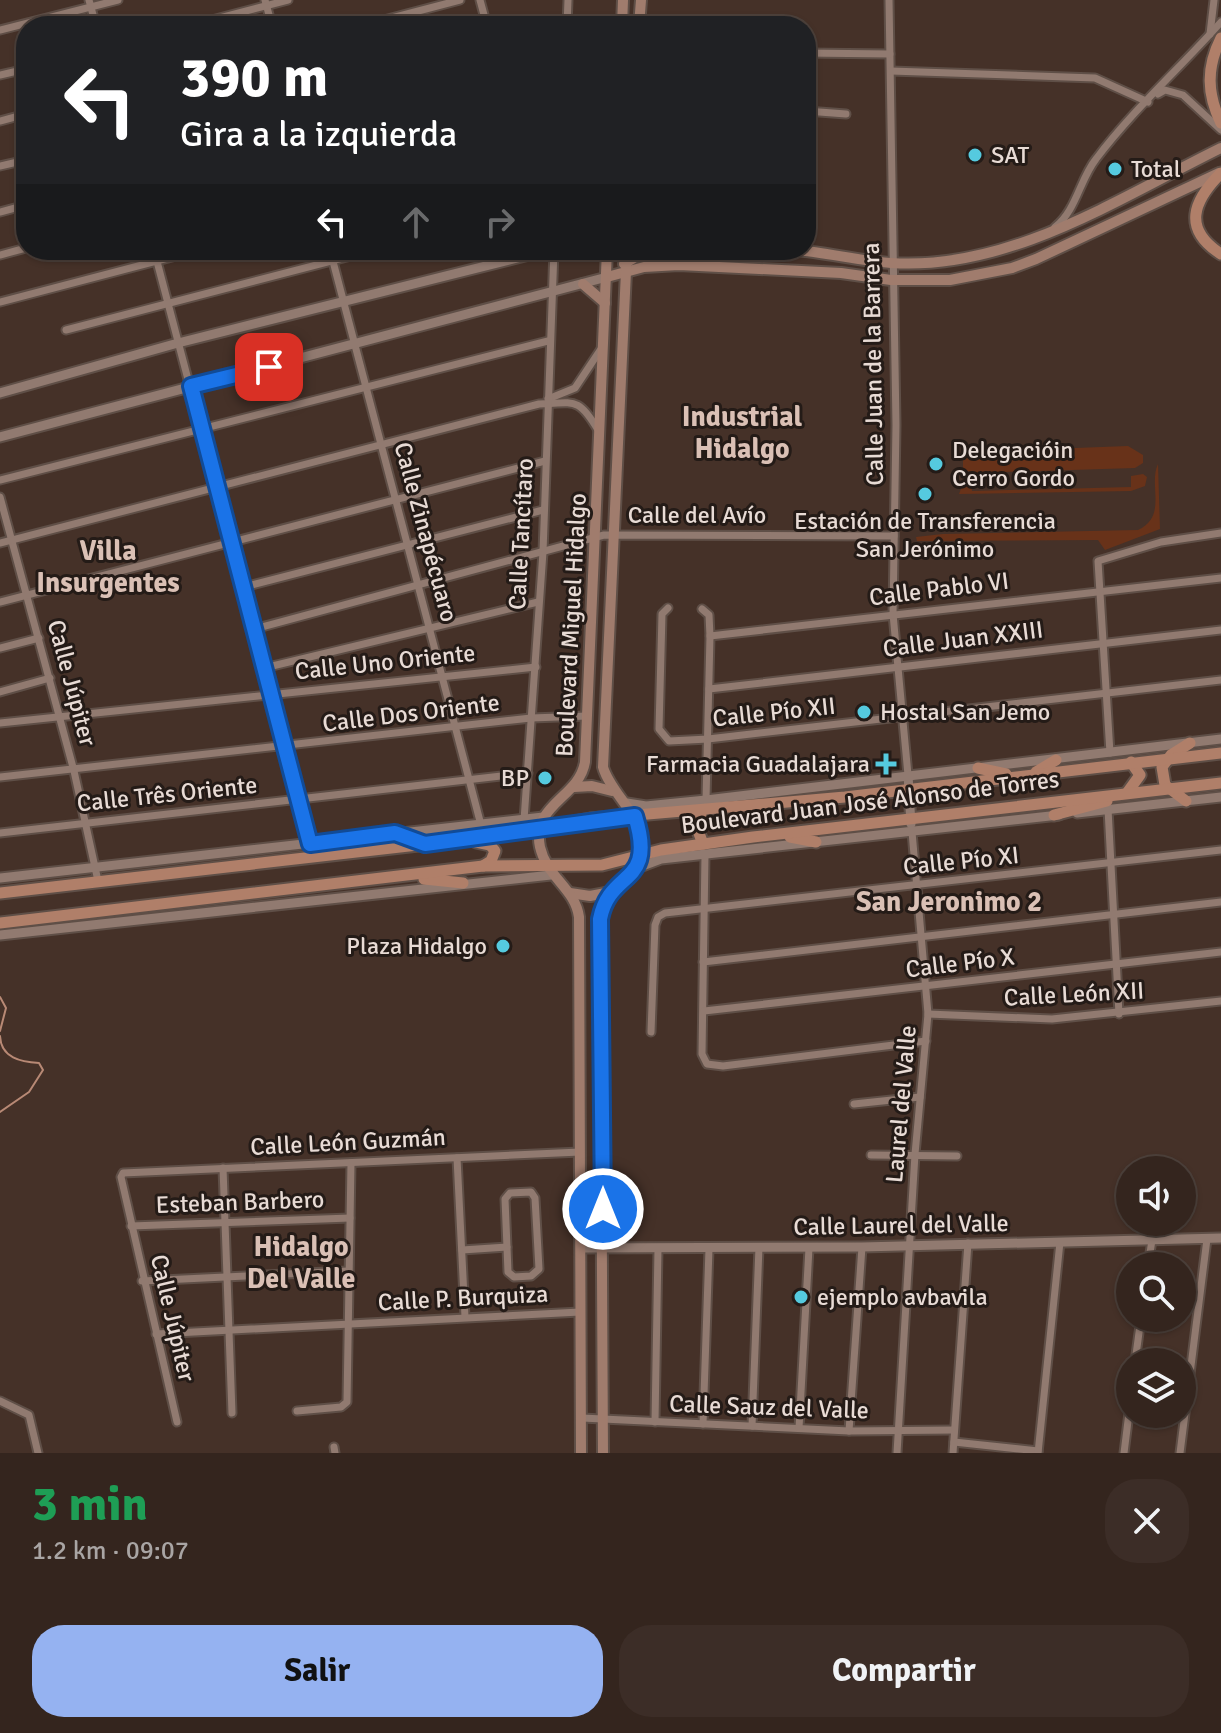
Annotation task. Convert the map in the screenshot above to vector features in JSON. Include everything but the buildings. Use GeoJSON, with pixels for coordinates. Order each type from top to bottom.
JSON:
{"type":"FeatureCollection","features":[{"type":"Feature","properties":{"kind":"main road"},"geometry":{"type":"LineString","coordinates":[[1215,37],[1209,76],[1213,103],[1221,123]]}},
{"type":"Feature","properties":{"kind":"main road"},"geometry":{"type":"LineString","coordinates":[[816,253],[892,263],[955,260],[996,251],[1050,231],[1220,148]]}},
{"type":"Feature","properties":{"kind":"main road"},"geometry":{"type":"LineString","coordinates":[[1221,172],[1200,197],[1195,213],[1202,237],[1221,254]]}},
{"type":"Feature","properties":{"kind":"main road"},"geometry":{"type":"LineString","coordinates":[[626,267],[679,265],[841,273],[891,280],[950,280],[1012,268],[1221,172]]}},
{"type":"Feature","properties":{"kind":"main road","name":"Boulevard Miguel Hidalgo"},"geometry":{"type":"LineString","coordinates":[[541,821],[558,798],[574,787],[584,768],[607,260]]}},
{"type":"Feature","properties":{"kind":"main road","name":"Boulevard Miguel Hidalgo"},"geometry":{"type":"LineString","coordinates":[[612,791],[602,760],[626,260]]}},
{"type":"Feature","properties":{"kind":"main road"},"geometry":{"type":"LineString","coordinates":[[607,277],[635,260]]}},
{"type":"Feature","properties":{"kind":"main road"},"geometry":{"type":"LineString","coordinates":[[583,284],[605,303]]}},
{"type":"Feature","properties":{"kind":"main road"},"geometry":{"type":"LineString","coordinates":[[1186,801],[1163,782],[1162,771],[1167,759],[1190,743]]}},
{"type":"Feature","properties":{"kind":"main road","name":"Boulevard Juan José Alonso de Torres"},"geometry":{"type":"LineString","coordinates":[[1,893],[519,833],[541,821],[635,816],[704,805],[909,789],[1221,753]]}},
{"type":"Feature","properties":{"kind":"main road"},"geometry":{"type":"LineString","coordinates":[[1032,774],[1056,760]]}},
{"type":"Feature","properties":{"kind":"main road"},"geometry":{"type":"LineString","coordinates":[[1054,815],[1127,793],[1140,775],[1131,762]]}},
{"type":"Feature","properties":{"kind":"main road"},"geometry":{"type":"LineString","coordinates":[[978,768],[1018,776]]}},
{"type":"Feature","properties":{"kind":"main road","name":"Boulevard Juan José Alonso de Torres"},"geometry":{"type":"LineString","coordinates":[[0,923],[483,866],[549,870],[602,865],[642,855],[704,850],[773,834],[911,826],[1127,793],[1221,783]]}},
{"type":"Feature","properties":{"kind":"main road"},"geometry":{"type":"LineString","coordinates":[[574,787],[596,786],[612,791],[627,803],[635,816],[642,855],[637,868],[603,906],[600,919],[603,1453]]}},
{"type":"Feature","properties":{"kind":"main road"},"geometry":{"type":"LineString","coordinates":[[667,804],[704,805],[697,828],[704,850]]}},
{"type":"Feature","properties":{"kind":"main road"},"geometry":{"type":"LineString","coordinates":[[541,821],[540,846],[549,870],[570,893],[579,917],[581,1453]]}},
{"type":"Feature","properties":{"kind":"main road"},"geometry":{"type":"LineString","coordinates":[[395,833],[425,844]]}},
{"type":"Feature","properties":{"kind":"main road"},"geometry":{"type":"LineString","coordinates":[[773,834],[816,842]]}},
{"type":"Feature","properties":{"kind":"main road"},"geometry":{"type":"LineString","coordinates":[[465,840],[494,849],[493,859],[483,866]]}},
{"type":"Feature","properties":{"kind":"main road"},"geometry":{"type":"LineString","coordinates":[[400,877],[463,883]]}},
{"type":"Feature","properties":{"kind":"main road"},"geometry":{"type":"LineString","coordinates":[[570,893],[595,896],[614,891]]}},
{"type":"Feature","properties":{"kind":"street"},"geometry":{"type":"LineString","coordinates":[[48,16],[118,0]]}},
{"type":"Feature","properties":{"kind":"street"},"geometry":{"type":"LineString","coordinates":[[222,16],[288,0]]}},
{"type":"Feature","properties":{"kind":"street"},"geometry":{"type":"LineString","coordinates":[[399,16],[460,0]]}},
{"type":"Feature","properties":{"kind":"street","name":"Calle Juan de la Barrera"},"geometry":{"type":"LineString","coordinates":[[889,0],[891,280],[896,425],[893,614],[905,716],[915,886],[928,1014]]}},
{"type":"Feature","properties":{"kind":"street"},"geometry":{"type":"LineString","coordinates":[[1214,0],[1215,37]]}},
{"type":"Feature","properties":{"kind":"street"},"geometry":{"type":"LineString","coordinates":[[1050,231],[1063,221],[1096,158],[1182,62],[1215,37],[1221,22]]}},
{"type":"Feature","properties":{"kind":"street"},"geometry":{"type":"LineString","coordinates":[[816,53],[890,54]]}},
{"type":"Feature","properties":{"kind":"street"},"geometry":{"type":"LineString","coordinates":[[1151,100],[1165,90],[1182,62]]}},
{"type":"Feature","properties":{"kind":"street"},"geometry":{"type":"LineString","coordinates":[[891,71],[1102,79],[1151,100]]}},
{"type":"Feature","properties":{"kind":"street"},"geometry":{"type":"LineString","coordinates":[[1165,90],[1183,95],[1221,130]]}},
{"type":"Feature","properties":{"kind":"street"},"geometry":{"type":"LineString","coordinates":[[816,112],[846,114]]}},
{"type":"Feature","properties":{"kind":"street"},"geometry":{"type":"LineString","coordinates":[[1074,200],[1077,210],[1090,212]]}},
{"type":"Feature","properties":{"kind":"street"},"geometry":{"type":"LineString","coordinates":[[0,302],[156,260],[310,844]]}},
{"type":"Feature","properties":{"kind":"street"},"geometry":{"type":"LineString","coordinates":[[66,330],[165,301],[337,260]]}},
{"type":"Feature","properties":{"kind":"street"},"geometry":{"type":"LineString","coordinates":[[0,393],[178,343],[512,260]]}},
{"type":"Feature","properties":{"kind":"street","name":"Calle Tancítaro"},"geometry":{"type":"LineString","coordinates":[[524,820],[543,552],[544,403],[552,260]]}},
{"type":"Feature","properties":{"kind":"street","name":"Calle Zinapécuaro"},"geometry":{"type":"LineString","coordinates":[[333,261],[481,825]]}},
{"type":"Feature","properties":{"kind":"street"},"geometry":{"type":"LineString","coordinates":[[0,437],[607,277]]}},
{"type":"Feature","properties":{"kind":"street"},"geometry":{"type":"LineString","coordinates":[[0,480],[548,341]]}},
{"type":"Feature","properties":{"kind":"street"},"geometry":{"type":"LineString","coordinates":[[544,403],[575,388],[604,346]]}},
{"type":"Feature","properties":{"kind":"street"},"geometry":{"type":"LineString","coordinates":[[0,543],[544,403],[565,400],[576,403],[599,432]]}},
{"type":"Feature","properties":{"kind":"street"},"geometry":{"type":"LineString","coordinates":[[0,602],[545,461]]}},
{"type":"Feature","properties":{"kind":"street","name":"Calle Júpiter"},"geometry":{"type":"LineString","coordinates":[[0,497],[60,716],[98,881]]}},
{"type":"Feature","properties":{"kind":"street"},"geometry":{"type":"LineString","coordinates":[[244,587],[407,542],[543,510]]}},
{"type":"Feature","properties":{"kind":"street"},"geometry":{"type":"LineString","coordinates":[[1110,753],[1103,694],[1098,561],[1105,556],[1161,542],[1221,533]]}},
{"type":"Feature","properties":{"kind":"street","name":"Calle del Avío"},"geometry":{"type":"LineString","coordinates":[[254,629],[596,537],[894,536]]}},
{"type":"Feature","properties":{"kind":"street","name":"Calle Pablo VI"},"geometry":{"type":"LineString","coordinates":[[710,636],[1221,578]]}},
{"type":"Feature","properties":{"kind":"street"},"geometry":{"type":"LineString","coordinates":[[264,668],[538,602]]}},
{"type":"Feature","properties":{"kind":"street","name":"Calle Pío XII"},"geometry":{"type":"LineString","coordinates":[[668,608],[662,614],[659,729],[665,739],[708,739],[1221,680]]}},
{"type":"Feature","properties":{"kind":"street"},"geometry":{"type":"LineString","coordinates":[[702,609],[709,615],[710,636],[704,805]]}},
{"type":"Feature","properties":{"kind":"street","name":"Calle Juan XXIII"},"geometry":{"type":"LineString","coordinates":[[709,689],[1221,630]]}},
{"type":"Feature","properties":{"kind":"street"},"geometry":{"type":"LineString","coordinates":[[0,648],[39,638]]}},
{"type":"Feature","properties":{"kind":"street","name":"Calle Uno Oriente"},"geometry":{"type":"LineString","coordinates":[[0,723],[536,667]]}},
{"type":"Feature","properties":{"kind":"street"},"geometry":{"type":"LineString","coordinates":[[0,692],[50,678]]}},
{"type":"Feature","properties":{"kind":"street","name":"Calle Dos Oriente"},"geometry":{"type":"LineString","coordinates":[[0,777],[456,729],[531,718],[587,716]]}},
{"type":"Feature","properties":{"kind":"street","name":"Boulevard Juan José Alonso de Torres"},"geometry":{"type":"LineString","coordinates":[[704,805],[908,775],[1221,739]]}},
{"type":"Feature","properties":{"kind":"street","name":"Calle Três Oriente"},"geometry":{"type":"LineString","coordinates":[[0,833],[528,773]]}},
{"type":"Feature","properties":{"kind":"street","name":"Boulevard Juan José Alonso de Torres"},"geometry":{"type":"LineString","coordinates":[[637,868],[661,859],[704,850],[816,842],[911,826],[1221,797]]}},
{"type":"Feature","properties":{"kind":"street","name":"Boulevard Juan José Alonso de Torres"},"geometry":{"type":"LineString","coordinates":[[627,803],[667,804]]}},
{"type":"Feature","properties":{"kind":"street"},"geometry":{"type":"LineString","coordinates":[[1108,809],[1119,1014]]}},
{"type":"Feature","properties":{"kind":"street","name":"Boulevard Juan José Alonso de Torres"},"geometry":{"type":"LineString","coordinates":[[0,878],[395,833],[541,821]]}},
{"type":"Feature","properties":{"kind":"street"},"geometry":{"type":"LineString","coordinates":[[704,850],[705,1062],[723,1066],[926,1041]]}},
{"type":"Feature","properties":{"kind":"street","name":"Calle Pío XI"},"geometry":{"type":"LineString","coordinates":[[651,1032],[657,920],[669,912],[1221,850]]}},
{"type":"Feature","properties":{"kind":"street"},"geometry":{"type":"LineString","coordinates":[[0,935],[463,883],[549,870]]}},
{"type":"Feature","properties":{"kind":"street"},"geometry":{"type":"LineString","coordinates":[[703,962],[1221,902]]}},
{"type":"Feature","properties":{"kind":"street","name":"Calle Pío X"},"geometry":{"type":"LineString","coordinates":[[704,1011],[1221,952]]}},
{"type":"Feature","properties":{"kind":"street","name":"Calle León XII"},"geometry":{"type":"LineString","coordinates":[[928,1014],[1038,1020],[1221,1001]]}},
{"type":"Feature","properties":{"kind":"street","name":"Laurel del Valle"},"geometry":{"type":"LineString","coordinates":[[897,1453],[915,1154],[928,1014]]}},
{"type":"Feature","properties":{"kind":"street"},"geometry":{"type":"LineString","coordinates":[[854,1104],[920,1097]]}},
{"type":"Feature","properties":{"kind":"street","name":"Calle León Guzmán"},"geometry":{"type":"LineString","coordinates":[[121,1177],[129,1172],[580,1152]]}},
{"type":"Feature","properties":{"kind":"street"},"geometry":{"type":"LineString","coordinates":[[871,1155],[957,1156]]}},
{"type":"Feature","properties":{"kind":"street"},"geometry":{"type":"LineString","coordinates":[[457,1158],[465,1317]]}},
{"type":"Feature","properties":{"kind":"street"},"geometry":{"type":"LineString","coordinates":[[297,1411],[337,1408],[346,1404],[348,1397],[351,1163]]}},
{"type":"Feature","properties":{"kind":"street"},"geometry":{"type":"LineString","coordinates":[[223,1168],[232,1413]]}},
{"type":"Feature","properties":{"kind":"street","name":"Calle Júpiter"},"geometry":{"type":"LineString","coordinates":[[121,1177],[142,1281],[177,1422]]}},
{"type":"Feature","properties":{"kind":"street"},"geometry":{"type":"LineString","coordinates":[[531,1192],[535,1198],[538,1271],[531,1276],[510,1275],[507,1247],[506,1196],[531,1192]]}},
{"type":"Feature","properties":{"kind":"street","name":"Esteban Barbero"},"geometry":{"type":"LineString","coordinates":[[131,1226],[350,1218]]}},
{"type":"Feature","properties":{"kind":"street","name":"Calle Laurel del Valle"},"geometry":{"type":"LineString","coordinates":[[581,1248],[809,1248],[1221,1238]]}},
{"type":"Feature","properties":{"kind":"street"},"geometry":{"type":"LineString","coordinates":[[1180,1453],[1207,1239]]}},
{"type":"Feature","properties":{"kind":"street"},"geometry":{"type":"LineString","coordinates":[[1150,1252],[1152,1240]]}},
{"type":"Feature","properties":{"kind":"street"},"geometry":{"type":"LineString","coordinates":[[954,1442],[1038,1452],[1060,1242]]}},
{"type":"Feature","properties":{"kind":"street"},"geometry":{"type":"LineString","coordinates":[[953,1453],[968,1243]]}},
{"type":"Feature","properties":{"kind":"street"},"geometry":{"type":"LineString","coordinates":[[462,1250],[507,1247]]}},
{"type":"Feature","properties":{"kind":"street"},"geometry":{"type":"LineString","coordinates":[[752,1426],[759,1247]]}},
{"type":"Feature","properties":{"kind":"street"},"geometry":{"type":"LineString","coordinates":[[849,1431],[862,1247]]}},
{"type":"Feature","properties":{"kind":"street"},"geometry":{"type":"LineString","coordinates":[[799,1428],[809,1248]]}},
{"type":"Feature","properties":{"kind":"street"},"geometry":{"type":"LineString","coordinates":[[655,1422],[658,1249]]}},
{"type":"Feature","properties":{"kind":"street"},"geometry":{"type":"LineString","coordinates":[[703,1424],[709,1249]]}},
{"type":"Feature","properties":{"kind":"street"},"geometry":{"type":"LineString","coordinates":[[142,1281],[348,1271]]}},
{"type":"Feature","properties":{"kind":"street","name":"Calle P. Burquiza"},"geometry":{"type":"LineString","coordinates":[[156,1334],[580,1312]]}},
{"type":"Feature","properties":{"kind":"street"},"geometry":{"type":"LineString","coordinates":[[0,1401],[25,1410],[29,1415],[38,1453]]}},
{"type":"Feature","properties":{"kind":"street","name":"Calle Sauz del Valle"},"geometry":{"type":"LineString","coordinates":[[582,1418],[849,1431],[954,1430]]}},
{"type":"Feature","properties":{"kind":"street"},"geometry":{"type":"LineString","coordinates":[[1124,1453],[1127,1428]]}},
{"type":"Feature","properties":{"kind":"shaded area"},"geometry":{"type":"Polygon","coordinates":[[[1128,446],[1143,455],[1143,463],[1135,468],[973,473],[963,469],[963,455],[972,452],[1128,446]]]}},
{"type":"Feature","properties":{"kind":"shaded area"},"geometry":{"type":"Polygon","coordinates":[[[1158,464],[1160,529],[1105,550],[1098,540],[917,541],[916,537],[943,534],[1138,530],[1147,524],[1155,509],[1158,464]]]}},
{"type":"Feature","properties":{"kind":"shaded area"},"geometry":{"type":"Polygon","coordinates":[[[1143,474],[1147,477],[1145,486],[1131,491],[959,494],[963,483],[971,480],[972,491],[1131,487],[1131,476],[1143,474]]]}},
{"type":"Feature","properties":{"kind":"waterway"},"geometry":{"type":"LineString","coordinates":[[0,997],[6,1008],[0,1031]]}},
{"type":"Feature","properties":{"kind":"waterway"},"geometry":{"type":"LineString","coordinates":[[0,1036],[8,1054],[19,1060],[39,1063],[43,1070],[29,1092],[0,1112]]}},
{"type":"Feature","properties":{"kind":"place","name":"SAT"},"geometry":{"type":"Point","coordinates":[975,155]}},
{"type":"Feature","properties":{"kind":"place","name":"Total"},"geometry":{"type":"Point","coordinates":[1115,169]}},
{"type":"Feature","properties":{"kind":"place","name":"Delegacióin Cerro Gordo"},"geometry":{"type":"Point","coordinates":[936,464]}},
{"type":"Feature","properties":{"kind":"place","name":"Estación de Transferencia San Jerónimo"},"geometry":{"type":"Point","coordinates":[925,494]}},
{"type":"Feature","properties":{"kind":"place","name":"Hostal San Jemo"},"geometry":{"type":"Point","coordinates":[864,712]}},
{"type":"Feature","properties":{"kind":"place","name":"Farmacia Guadalajara"},"geometry":{"type":"Point","coordinates":[886,764]}},
{"type":"Feature","properties":{"kind":"place","name":"BP"},"geometry":{"type":"Point","coordinates":[545,778]}},
{"type":"Feature","properties":{"kind":"place","name":"Plaza Hidalgo"},"geometry":{"type":"Point","coordinates":[503,946]}},
{"type":"Feature","properties":{"kind":"place","name":"ejemplo avbavila"},"geometry":{"type":"Point","coordinates":[801,1297]}},
{"type":"Feature","properties":{"kind":"district","name":"Industrial Hidalgo"},"geometry":{"type":"Point","coordinates":[742,433]}},
{"type":"Feature","properties":{"kind":"district","name":"Villa Insurgentes"},"geometry":{"type":"Point","coordinates":[108,567]}},
{"type":"Feature","properties":{"kind":"district","name":"San Jeronimo 2"},"geometry":{"type":"Point","coordinates":[949,902]}},
{"type":"Feature","properties":{"kind":"district","name":"Hidalgo Del Valle"},"geometry":{"type":"Point","coordinates":[301,1263]}},
{"type":"Feature","properties":{"kind":"route"},"geometry":{"type":"LineString","coordinates":[[269,367],[191,386],[310,844],[395,833],[425,844],[519,833],[539,826],[635,816],[643,845],[642,855],[633,873],[607,898],[600,919],[603,1209]]}}]}
